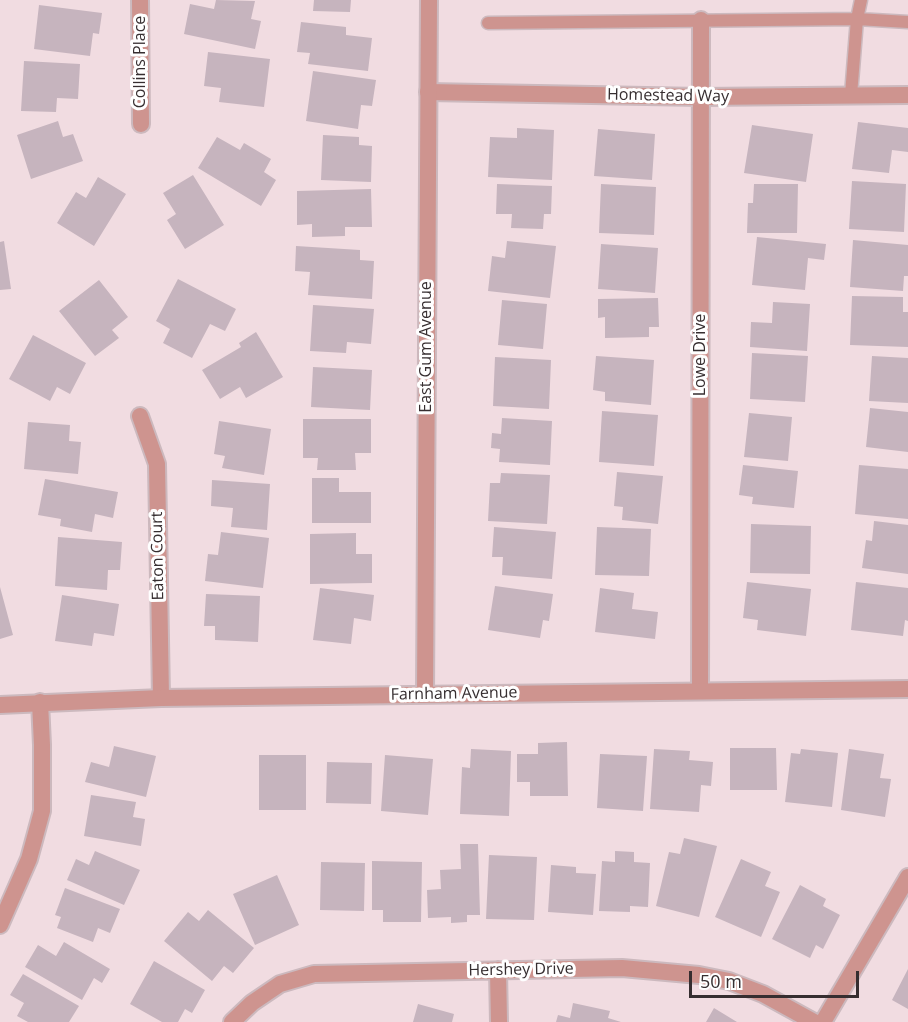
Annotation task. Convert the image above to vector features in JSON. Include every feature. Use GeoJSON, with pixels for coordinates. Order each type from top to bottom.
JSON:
{"type":"FeatureCollection","features":[{"type":"Feature","properties":{"kind":"street","name":"Collins Place"},"geometry":{"type":"LineString","coordinates":[[140,0],[141,124]]}},
{"type":"Feature","properties":{"kind":"street","name":"East Gum Avenue"},"geometry":{"type":"LineString","coordinates":[[425,695],[429,0]]}},
{"type":"Feature","properties":{"kind":"street","name":"Lowe Drive"},"geometry":{"type":"LineString","coordinates":[[700,20],[700,691]]}},
{"type":"Feature","properties":{"kind":"street","name":"Homestead Way"},"geometry":{"type":"LineString","coordinates":[[428,92],[701,97],[908,95]]}},
{"type":"Feature","properties":{"kind":"street","name":"Eaton Court"},"geometry":{"type":"LineString","coordinates":[[140,416],[157,464],[161,698]]}},
{"type":"Feature","properties":{"kind":"street","name":"Farnham Avenue"},"geometry":{"type":"LineString","coordinates":[[0,705],[161,698],[908,689]]}},
{"type":"Feature","properties":{"kind":"street"},"geometry":{"type":"LineString","coordinates":[[0,925],[29,859],[42,811],[40,702]]}},
{"type":"Feature","properties":{"kind":"street"},"geometry":{"type":"LineString","coordinates":[[823,1022],[908,877]]}},
{"type":"Feature","properties":{"kind":"street","name":"Hershey Drive"},"geometry":{"type":"LineString","coordinates":[[232,1022],[252,1003],[280,984],[314,974],[622,968],[699,975],[729,981],[763,994],[814,1022]]}},
{"type":"Feature","properties":{"kind":"street"},"geometry":{"type":"LineString","coordinates":[[498,970],[499,1022]]}},
{"type":"Feature","properties":{"kind":"lane"},"geometry":{"type":"LineString","coordinates":[[851,96],[857,19],[861,0]]}},
{"type":"Feature","properties":{"kind":"lane"},"geometry":{"type":"LineString","coordinates":[[489,23],[857,19],[908,22]]}},
{"type":"Feature","properties":{"kind":"building"},"geometry":{"type":"Polygon","coordinates":[[[216,0],[255,1],[251,19],[261,21],[255,49],[184,34],[190,4],[214,9],[216,0]]]}},
{"type":"Feature","properties":{"kind":"building"},"geometry":{"type":"Polygon","coordinates":[[[314,0],[351,0],[350,12],[313,11],[314,0]]]}},
{"type":"Feature","properties":{"kind":"building"},"geometry":{"type":"Polygon","coordinates":[[[39,5],[102,13],[99,34],[93,33],[90,56],[34,49],[39,5]]]}},
{"type":"Feature","properties":{"kind":"building"},"geometry":{"type":"Polygon","coordinates":[[[301,22],[346,27],[346,35],[372,38],[368,71],[308,64],[310,53],[297,52],[301,22]]]}},
{"type":"Feature","properties":{"kind":"building"},"geometry":{"type":"Polygon","coordinates":[[[208,52],[270,59],[264,107],[219,102],[221,88],[204,86],[208,52]]]}},
{"type":"Feature","properties":{"kind":"building"},"geometry":{"type":"Polygon","coordinates":[[[24,61],[80,64],[78,99],[57,98],[56,112],[21,111],[24,61]]]}},
{"type":"Feature","properties":{"kind":"building"},"geometry":{"type":"Polygon","coordinates":[[[313,71],[376,80],[372,106],[361,105],[358,129],[306,121],[313,71]]]}},
{"type":"Feature","properties":{"kind":"building"},"geometry":{"type":"Polygon","coordinates":[[[58,121],[63,137],[73,134],[83,161],[31,179],[17,135],[58,121]]]}},
{"type":"Feature","properties":{"kind":"building"},"geometry":{"type":"Polygon","coordinates":[[[858,122],[908,128],[908,152],[892,150],[889,173],[852,169],[858,122]]]}},
{"type":"Feature","properties":{"kind":"building"},"geometry":{"type":"Polygon","coordinates":[[[752,125],[813,134],[806,182],[744,173],[752,125]]]}},
{"type":"Feature","properties":{"kind":"building"},"geometry":{"type":"Polygon","coordinates":[[[517,128],[554,130],[552,180],[488,177],[490,137],[517,138],[517,128]]]}},
{"type":"Feature","properties":{"kind":"building"},"geometry":{"type":"Polygon","coordinates":[[[598,129],[655,134],[652,180],[594,176],[598,129]]]}},
{"type":"Feature","properties":{"kind":"building"},"geometry":{"type":"Polygon","coordinates":[[[323,135],[359,137],[359,145],[372,146],[371,182],[321,180],[323,135]]]}},
{"type":"Feature","properties":{"kind":"building"},"geometry":{"type":"Polygon","coordinates":[[[217,137],[240,150],[244,143],[271,159],[264,172],[276,180],[261,206],[198,168],[217,137]]]}},
{"type":"Feature","properties":{"kind":"building"},"geometry":{"type":"Polygon","coordinates":[[[193,175],[224,225],[185,249],[167,220],[176,214],[163,193],[193,175]]]}},
{"type":"Feature","properties":{"kind":"building"},"geometry":{"type":"Polygon","coordinates":[[[98,177],[126,194],[94,246],[57,223],[76,192],[86,198],[98,177]]]}},
{"type":"Feature","properties":{"kind":"building"},"geometry":{"type":"Polygon","coordinates":[[[852,181],[906,184],[904,232],[849,229],[852,181]]]}},
{"type":"Feature","properties":{"kind":"building"},"geometry":{"type":"Polygon","coordinates":[[[497,184],[552,186],[551,214],[544,214],[543,229],[511,228],[512,214],[496,214],[497,184]]]}},
{"type":"Feature","properties":{"kind":"building"},"geometry":{"type":"Polygon","coordinates":[[[601,184],[656,187],[654,235],[599,233],[601,184]]]}},
{"type":"Feature","properties":{"kind":"building"},"geometry":{"type":"Polygon","coordinates":[[[754,184],[798,184],[797,233],[747,233],[748,203],[753,203],[754,184]]]}},
{"type":"Feature","properties":{"kind":"building"},"geometry":{"type":"Polygon","coordinates":[[[371,189],[372,227],[345,227],[345,236],[312,237],[312,224],[297,225],[297,191],[371,189]]]}},
{"type":"Feature","properties":{"kind":"building"},"geometry":{"type":"Polygon","coordinates":[[[757,237],[826,244],[824,260],[808,258],[805,290],[752,285],[757,237]]]}},
{"type":"Feature","properties":{"kind":"building"},"geometry":{"type":"Polygon","coordinates":[[[853,240],[908,245],[908,276],[904,276],[903,291],[850,287],[853,240]]]}},
{"type":"Feature","properties":{"kind":"building"},"geometry":{"type":"Polygon","coordinates":[[[4,241],[11,289],[0,290],[0,242],[4,241]]]}},
{"type":"Feature","properties":{"kind":"building"},"geometry":{"type":"Polygon","coordinates":[[[507,241],[556,246],[550,298],[488,291],[492,256],[505,258],[507,241]]]}},
{"type":"Feature","properties":{"kind":"building"},"geometry":{"type":"Polygon","coordinates":[[[601,244],[658,248],[655,293],[598,289],[601,244]]]}},
{"type":"Feature","properties":{"kind":"building"},"geometry":{"type":"Polygon","coordinates":[[[296,246],[360,250],[360,260],[374,261],[372,299],[308,295],[310,272],[295,271],[296,246]]]}},
{"type":"Feature","properties":{"kind":"building"},"geometry":{"type":"Polygon","coordinates":[[[178,279],[236,309],[225,331],[210,324],[192,358],[163,343],[170,329],[156,321],[178,279]]]}},
{"type":"Feature","properties":{"kind":"building"},"geometry":{"type":"Polygon","coordinates":[[[99,280],[128,317],[112,330],[119,338],[95,356],[59,311],[99,280]]]}},
{"type":"Feature","properties":{"kind":"building"},"geometry":{"type":"Polygon","coordinates":[[[852,296],[903,297],[903,312],[908,312],[908,347],[850,345],[852,296]]]}},
{"type":"Feature","properties":{"kind":"building"},"geometry":{"type":"Polygon","coordinates":[[[658,298],[659,327],[649,327],[649,337],[605,338],[605,317],[598,318],[598,299],[658,298]]]}},
{"type":"Feature","properties":{"kind":"building"},"geometry":{"type":"Polygon","coordinates":[[[502,300],[547,304],[543,349],[498,345],[502,300]]]}},
{"type":"Feature","properties":{"kind":"building"},"geometry":{"type":"Polygon","coordinates":[[[773,302],[810,304],[807,351],[750,347],[751,322],[772,323],[773,302]]]}},
{"type":"Feature","properties":{"kind":"building"},"geometry":{"type":"Polygon","coordinates":[[[313,305],[374,309],[371,344],[347,342],[346,353],[310,351],[313,305]]]}},
{"type":"Feature","properties":{"kind":"building"},"geometry":{"type":"Polygon","coordinates":[[[256,332],[283,377],[246,398],[240,387],[220,399],[202,370],[241,347],[239,343],[256,332]]]}},
{"type":"Feature","properties":{"kind":"building"},"geometry":{"type":"Polygon","coordinates":[[[33,335],[86,363],[70,394],[57,387],[50,401],[9,379],[33,335]]]}},
{"type":"Feature","properties":{"kind":"building"},"geometry":{"type":"Polygon","coordinates":[[[752,353],[808,356],[805,402],[750,399],[752,353]]]}},
{"type":"Feature","properties":{"kind":"building"},"geometry":{"type":"Polygon","coordinates":[[[596,356],[654,360],[651,405],[605,401],[605,392],[593,390],[596,356]]]}},
{"type":"Feature","properties":{"kind":"building"},"geometry":{"type":"Polygon","coordinates":[[[872,356],[908,358],[908,403],[869,401],[872,356]]]}},
{"type":"Feature","properties":{"kind":"building"},"geometry":{"type":"Polygon","coordinates":[[[495,357],[551,360],[549,409],[493,406],[495,357]]]}},
{"type":"Feature","properties":{"kind":"building"},"geometry":{"type":"Polygon","coordinates":[[[313,367],[372,370],[370,410],[311,407],[313,367]]]}},
{"type":"Feature","properties":{"kind":"building"},"geometry":{"type":"Polygon","coordinates":[[[870,408],[908,412],[908,452],[866,447],[870,408]]]}},
{"type":"Feature","properties":{"kind":"building"},"geometry":{"type":"Polygon","coordinates":[[[602,411],[658,415],[654,466],[599,462],[602,411]]]}},
{"type":"Feature","properties":{"kind":"building"},"geometry":{"type":"Polygon","coordinates":[[[749,413],[792,417],[788,461],[744,457],[749,413]]]}},
{"type":"Feature","properties":{"kind":"building"},"geometry":{"type":"Polygon","coordinates":[[[502,418],[552,421],[550,465],[499,462],[500,449],[491,448],[492,433],[501,434],[502,418]]]}},
{"type":"Feature","properties":{"kind":"building"},"geometry":{"type":"Polygon","coordinates":[[[303,419],[371,419],[371,453],[355,453],[356,470],[317,470],[318,458],[303,458],[303,419]]]}},
{"type":"Feature","properties":{"kind":"building"},"geometry":{"type":"Polygon","coordinates":[[[219,421],[271,429],[264,475],[222,468],[225,456],[214,454],[219,421]]]}},
{"type":"Feature","properties":{"kind":"building"},"geometry":{"type":"Polygon","coordinates":[[[28,422],[70,425],[69,441],[81,442],[78,474],[24,469],[28,422]]]}},
{"type":"Feature","properties":{"kind":"building"},"geometry":{"type":"Polygon","coordinates":[[[743,465],[798,471],[794,508],[752,504],[753,497],[739,495],[743,465]]]}},
{"type":"Feature","properties":{"kind":"building"},"geometry":{"type":"Polygon","coordinates":[[[859,465],[908,469],[908,519],[855,514],[859,465]]]}},
{"type":"Feature","properties":{"kind":"building"},"geometry":{"type":"Polygon","coordinates":[[[617,472],[663,476],[658,524],[622,520],[623,507],[614,506],[617,472]]]}},
{"type":"Feature","properties":{"kind":"building"},"geometry":{"type":"Polygon","coordinates":[[[501,473],[550,475],[547,524],[488,521],[490,483],[500,483],[501,473]]]}},
{"type":"Feature","properties":{"kind":"building"},"geometry":{"type":"Polygon","coordinates":[[[312,478],[339,478],[339,492],[371,492],[371,523],[312,523],[312,478]]]}},
{"type":"Feature","properties":{"kind":"building"},"geometry":{"type":"Polygon","coordinates":[[[45,479],[118,492],[113,518],[95,514],[92,532],[60,526],[61,519],[38,515],[45,479]]]}},
{"type":"Feature","properties":{"kind":"building"},"geometry":{"type":"Polygon","coordinates":[[[212,480],[270,484],[267,530],[231,527],[233,508],[211,506],[212,480]]]}},
{"type":"Feature","properties":{"kind":"building"},"geometry":{"type":"Polygon","coordinates":[[[874,521],[908,525],[908,574],[862,568],[866,540],[872,541],[874,521]]]}},
{"type":"Feature","properties":{"kind":"building"},"geometry":{"type":"Polygon","coordinates":[[[751,524],[811,526],[810,574],[750,573],[751,524]]]}},
{"type":"Feature","properties":{"kind":"building"},"geometry":{"type":"Polygon","coordinates":[[[494,527],[556,532],[552,579],[502,575],[503,557],[492,557],[494,527]]]}},
{"type":"Feature","properties":{"kind":"building"},"geometry":{"type":"Polygon","coordinates":[[[597,527],[651,529],[649,576],[595,575],[597,527]]]}},
{"type":"Feature","properties":{"kind":"building"},"geometry":{"type":"Polygon","coordinates":[[[221,532],[269,538],[263,588],[205,581],[208,554],[218,555],[221,532]]]}},
{"type":"Feature","properties":{"kind":"building"},"geometry":{"type":"Polygon","coordinates":[[[356,533],[356,554],[372,554],[372,583],[310,584],[310,534],[356,533]]]}},
{"type":"Feature","properties":{"kind":"building"},"geometry":{"type":"Polygon","coordinates":[[[58,537],[122,542],[120,570],[108,570],[107,590],[55,586],[58,537]]]}},
{"type":"Feature","properties":{"kind":"building"},"geometry":{"type":"Polygon","coordinates":[[[747,582],[811,589],[806,636],[757,630],[758,620],[743,618],[747,582]]]}},
{"type":"Feature","properties":{"kind":"building"},"geometry":{"type":"Polygon","coordinates":[[[856,582],[908,588],[908,621],[905,620],[903,636],[851,630],[856,582]]]}},
{"type":"Feature","properties":{"kind":"building"},"geometry":{"type":"Polygon","coordinates":[[[495,586],[553,594],[549,621],[543,620],[540,638],[488,630],[495,586]]]}},
{"type":"Feature","properties":{"kind":"building"},"geometry":{"type":"Polygon","coordinates":[[[0,587],[13,635],[0,639],[0,587]]]}},
{"type":"Feature","properties":{"kind":"building"},"geometry":{"type":"Polygon","coordinates":[[[320,588],[374,595],[371,621],[354,618],[351,644],[313,640],[320,588]]]}},
{"type":"Feature","properties":{"kind":"building"},"geometry":{"type":"Polygon","coordinates":[[[600,588],[634,593],[632,609],[658,612],[655,639],[595,632],[600,588]]]}},
{"type":"Feature","properties":{"kind":"building"},"geometry":{"type":"Polygon","coordinates":[[[206,594],[260,596],[258,642],[215,640],[215,626],[204,626],[206,594]]]}},
{"type":"Feature","properties":{"kind":"building"},"geometry":{"type":"Polygon","coordinates":[[[62,595],[119,604],[114,636],[94,633],[92,646],[55,641],[62,595]]]}},
{"type":"Feature","properties":{"kind":"building"},"geometry":{"type":"Polygon","coordinates":[[[567,742],[568,796],[530,796],[530,782],[517,782],[517,754],[538,754],[538,743],[567,742]]]}},
{"type":"Feature","properties":{"kind":"building"},"geometry":{"type":"Polygon","coordinates":[[[114,746],[156,756],[146,797],[85,782],[91,762],[109,767],[114,746]]]}},
{"type":"Feature","properties":{"kind":"building"},"geometry":{"type":"Polygon","coordinates":[[[730,748],[776,748],[777,790],[730,790],[730,748]]]}},
{"type":"Feature","properties":{"kind":"building"},"geometry":{"type":"Polygon","coordinates":[[[471,749],[511,751],[509,816],[460,814],[462,767],[470,768],[471,749]]]}},
{"type":"Feature","properties":{"kind":"building"},"geometry":{"type":"Polygon","coordinates":[[[654,749],[690,751],[689,760],[713,762],[711,786],[701,785],[699,812],[650,809],[654,749]]]}},
{"type":"Feature","properties":{"kind":"building"},"geometry":{"type":"Polygon","coordinates":[[[801,749],[838,753],[832,807],[785,802],[791,753],[800,754],[801,749]]]}},
{"type":"Feature","properties":{"kind":"building"},"geometry":{"type":"Polygon","coordinates":[[[849,749],[884,754],[880,778],[891,779],[885,817],[841,810],[849,749]]]}},
{"type":"Feature","properties":{"kind":"building"},"geometry":{"type":"Polygon","coordinates":[[[600,754],[647,756],[643,811],[597,808],[600,754]]]}},
{"type":"Feature","properties":{"kind":"building"},"geometry":{"type":"Polygon","coordinates":[[[259,755],[306,755],[306,810],[259,810],[259,755]]]}},
{"type":"Feature","properties":{"kind":"building"},"geometry":{"type":"Polygon","coordinates":[[[385,755],[433,759],[428,815],[381,811],[385,755]]]}},
{"type":"Feature","properties":{"kind":"building"},"geometry":{"type":"Polygon","coordinates":[[[327,762],[372,763],[371,804],[326,803],[327,762]]]}},
{"type":"Feature","properties":{"kind":"building"},"geometry":{"type":"Polygon","coordinates":[[[91,795],[136,802],[133,817],[145,819],[141,846],[84,836],[91,795]]]}},
{"type":"Feature","properties":{"kind":"building"},"geometry":{"type":"Polygon","coordinates":[[[684,838],[717,846],[699,917],[656,906],[669,852],[680,854],[684,838]]]}},
{"type":"Feature","properties":{"kind":"building"},"geometry":{"type":"Polygon","coordinates":[[[460,844],[478,844],[480,915],[467,915],[467,922],[451,923],[451,917],[428,918],[427,890],[441,889],[440,870],[461,869],[460,844]]]}},
{"type":"Feature","properties":{"kind":"building"},"geometry":{"type":"Polygon","coordinates":[[[95,851],[140,870],[124,905],[67,880],[76,859],[89,865],[95,851]]]}},
{"type":"Feature","properties":{"kind":"building"},"geometry":{"type":"Polygon","coordinates":[[[615,851],[634,852],[634,862],[650,863],[648,907],[630,906],[630,912],[599,911],[602,861],[615,862],[615,851]]]}},
{"type":"Feature","properties":{"kind":"building"},"geometry":{"type":"Polygon","coordinates":[[[489,855],[537,857],[534,920],[486,919],[489,855]]]}},
{"type":"Feature","properties":{"kind":"building"},"geometry":{"type":"Polygon","coordinates":[[[741,859],[771,872],[765,886],[780,892],[761,937],[715,917],[741,859]]]}},
{"type":"Feature","properties":{"kind":"building"},"geometry":{"type":"Polygon","coordinates":[[[372,861],[422,862],[421,922],[383,922],[383,910],[372,910],[372,861]]]}},
{"type":"Feature","properties":{"kind":"building"},"geometry":{"type":"Polygon","coordinates":[[[321,862],[365,863],[364,911],[320,910],[321,862]]]}},
{"type":"Feature","properties":{"kind":"building"},"geometry":{"type":"Polygon","coordinates":[[[551,865],[576,867],[576,873],[596,874],[593,915],[548,912],[551,865]]]}},
{"type":"Feature","properties":{"kind":"building"},"geometry":{"type":"Polygon","coordinates":[[[277,875],[299,925],[255,945],[233,894],[277,875]]]}},
{"type":"Feature","properties":{"kind":"building"},"geometry":{"type":"Polygon","coordinates":[[[800,885],[826,899],[823,906],[840,915],[823,949],[816,945],[810,958],[772,939],[800,885]]]}},
{"type":"Feature","properties":{"kind":"building"},"geometry":{"type":"Polygon","coordinates":[[[65,888],[120,909],[110,933],[98,928],[93,942],[57,928],[61,917],[55,915],[65,888]]]}},
{"type":"Feature","properties":{"kind":"building"},"geometry":{"type":"Polygon","coordinates":[[[208,910],[254,948],[233,973],[224,966],[212,981],[164,941],[188,912],[199,921],[208,910]]]}},
{"type":"Feature","properties":{"kind":"building"},"geometry":{"type":"Polygon","coordinates":[[[64,942],[110,969],[102,983],[94,978],[82,1000],[25,967],[38,945],[56,956],[64,942]]]}},
{"type":"Feature","properties":{"kind":"building"},"geometry":{"type":"Polygon","coordinates":[[[154,961],[205,990],[192,1013],[185,1009],[178,1022],[162,1022],[130,1004],[154,961]]]}},
{"type":"Feature","properties":{"kind":"building"},"geometry":{"type":"Polygon","coordinates":[[[908,969],[908,1009],[892,1000],[908,969]]]}},
{"type":"Feature","properties":{"kind":"building"},"geometry":{"type":"Polygon","coordinates":[[[23,974],[79,1006],[69,1022],[28,1022],[17,1016],[24,1003],[10,995],[23,974]]]}},
{"type":"Feature","properties":{"kind":"building"},"geometry":{"type":"Polygon","coordinates":[[[573,1003],[610,1011],[608,1018],[621,1022],[556,1022],[558,1015],[570,1018],[573,1003]]]}},
{"type":"Feature","properties":{"kind":"building"},"geometry":{"type":"Polygon","coordinates":[[[418,1004],[454,1014],[452,1022],[413,1022],[418,1004]]]}},
{"type":"Feature","properties":{"kind":"building"},"geometry":{"type":"Polygon","coordinates":[[[714,1008],[737,1022],[706,1022],[714,1008]]]}}]}
